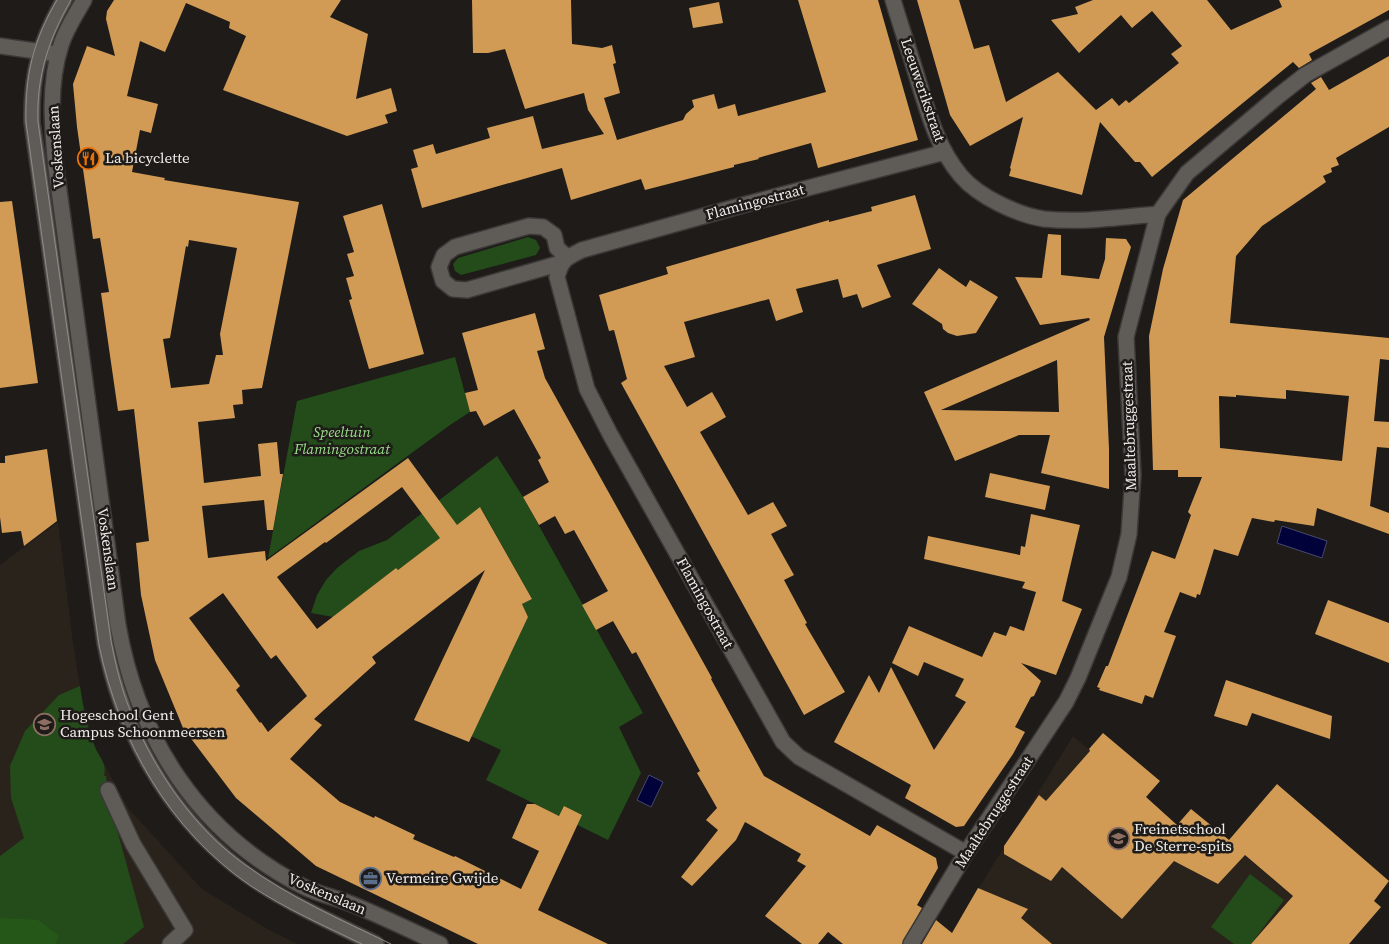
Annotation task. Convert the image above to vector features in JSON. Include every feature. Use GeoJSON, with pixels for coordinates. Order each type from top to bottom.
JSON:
{"type":"FeatureCollection","features":[{"type":"Feature","properties":{"kind":"street","name":"Voskenslaan"},"geometry":{"type":"LineString","coordinates":[[64,0],[49,27],[40,51],[32,96],[33,131],[105,643],[126,717],[146,758],[173,801],[189,821],[222,854],[260,883],[310,912],[376,944]]}},
{"type":"Feature","properties":{"kind":"street","name":"Voskenslaan"},"geometry":{"type":"LineString","coordinates":[[84,0],[65,36],[52,88],[56,168],[118,625],[124,654],[139,703],[152,735],[189,792],[215,823],[254,857],[305,888],[360,907],[440,944]]}},
{"type":"Feature","properties":{"kind":"street","name":"Leeuwerikstraat"},"geometry":{"type":"LineString","coordinates":[[893,0],[931,124],[945,152],[962,177],[987,197],[1015,212],[1043,218],[1076,220],[1158,214]]}},
{"type":"Feature","properties":{"kind":"street","name":"Maaltebruggestraat"},"geometry":{"type":"LineString","coordinates":[[911,944],[966,854],[1066,702],[1085,662],[1119,577],[1129,534],[1133,475],[1126,337],[1158,214],[1186,173],[1277,96],[1305,75],[1389,28]]}},
{"type":"Feature","properties":{"kind":"street"},"geometry":{"type":"LineString","coordinates":[[0,46],[59,55]]}},
{"type":"Feature","properties":{"kind":"street","name":"Flamingostraat"},"geometry":{"type":"LineString","coordinates":[[564,260],[557,248],[554,235],[543,227],[529,226],[455,247],[444,255],[439,268],[443,281],[454,289],[467,290],[564,260],[582,250],[945,152]]}},
{"type":"Feature","properties":{"kind":"street","name":"Flamingostraat"},"geometry":{"type":"LineString","coordinates":[[564,260],[557,277],[587,389],[610,434],[784,742],[800,757],[966,854]]}},
{"type":"Feature","properties":{"kind":"street"},"geometry":{"type":"LineString","coordinates":[[108,790],[133,844],[185,930],[170,944]]}},
{"type":"Feature","properties":{"kind":"shaded area","name":"Hogeschool Gent Campus Schoonmeersen"},"geometry":{"type":"Polygon","coordinates":[[[58,522],[82,700],[95,747],[128,808],[202,889],[269,930],[297,944],[0,944],[0,565],[58,522]]]}},
{"type":"Feature","properties":{"kind":"shaded area"},"geometry":{"type":"Polygon","coordinates":[[[1282,526],[1327,541],[1322,558],[1277,543],[1282,526]]]}},
{"type":"Feature","properties":{"kind":"shaded area","name":"Freinetschool De Sterre-spits"},"geometry":{"type":"Polygon","coordinates":[[[1073,736],[1177,825],[1191,809],[1293,896],[1251,944],[1010,944],[967,907],[1073,736]]]}},
{"type":"Feature","properties":{"kind":"shaded area"},"geometry":{"type":"Polygon","coordinates":[[[649,775],[663,782],[651,807],[637,800],[649,775]]]}},
{"type":"Feature","properties":{"kind":"green space"},"geometry":{"type":"Polygon","coordinates":[[[528,237],[536,240],[540,248],[536,255],[461,275],[455,271],[453,264],[458,258],[528,237]]]}},
{"type":"Feature","properties":{"kind":"green space","name":"Speeltuin Flamingostraat"},"geometry":{"type":"Polygon","coordinates":[[[455,357],[470,412],[268,558],[297,401],[455,357]]]}},
{"type":"Feature","properties":{"kind":"green space"},"geometry":{"type":"Polygon","coordinates":[[[497,456],[523,497],[643,713],[619,727],[641,773],[608,840],[486,780],[501,750],[471,736],[528,617],[522,604],[532,599],[481,508],[398,570],[396,568],[333,617],[311,613],[317,595],[326,580],[337,568],[359,551],[387,540],[497,456]]]}},
{"type":"Feature","properties":{"kind":"green space"},"geometry":{"type":"Polygon","coordinates":[[[80,686],[90,733],[104,764],[104,776],[106,776],[109,801],[144,927],[123,944],[0,944],[0,856],[24,838],[11,798],[10,766],[25,731],[59,695],[80,686]]]}},
{"type":"Feature","properties":{"kind":"green space"},"geometry":{"type":"Polygon","coordinates":[[[1250,874],[1284,900],[1251,944],[1234,944],[1211,927],[1250,874]]]}},
{"type":"Feature","properties":{"kind":"green space"},"geometry":{"type":"Polygon","coordinates":[[[0,918],[38,920],[59,936],[55,944],[0,944],[0,918]]]}},
{"type":"Feature","properties":{"kind":"building"},"geometry":{"type":"Polygon","coordinates":[[[114,0],[341,0],[330,17],[368,34],[356,99],[391,88],[397,111],[385,115],[388,123],[347,136],[223,90],[246,36],[229,28],[230,22],[186,3],[165,52],[140,41],[127,96],[158,104],[151,133],[140,130],[132,172],[165,178],[164,180],[299,202],[262,388],[242,390],[243,404],[233,405],[235,418],[198,422],[204,483],[261,476],[258,444],[277,442],[280,474],[283,474],[273,530],[267,530],[264,500],[202,506],[208,558],[265,551],[266,561],[408,458],[457,525],[480,507],[532,599],[522,604],[528,617],[469,742],[414,720],[485,570],[372,657],[376,663],[314,719],[322,725],[290,759],[340,802],[415,835],[413,839],[455,856],[521,889],[539,851],[512,838],[527,804],[535,804],[559,816],[564,806],[582,815],[538,910],[608,944],[478,944],[316,866],[236,798],[183,728],[155,660],[141,595],[136,543],[149,541],[134,409],[118,411],[101,293],[109,292],[100,238],[93,239],[77,127],[73,84],[87,46],[115,56],[106,19],[107,11],[114,0]],[[189,240],[188,247],[186,246],[170,338],[163,339],[171,388],[209,384],[216,355],[223,355],[220,334],[237,248],[189,240]],[[402,487],[277,577],[317,629],[396,568],[398,570],[440,538],[402,487]],[[223,593],[189,618],[240,686],[236,690],[268,732],[307,696],[276,655],[271,659],[223,593]]]}},
{"type":"Feature","properties":{"kind":"building"},"geometry":{"type":"Polygon","coordinates":[[[472,0],[571,0],[572,44],[602,48],[612,45],[616,63],[613,64],[620,93],[604,98],[617,140],[683,120],[686,114],[694,107],[692,100],[714,94],[718,109],[735,104],[738,116],[826,92],[798,0],[878,0],[918,140],[818,168],[811,143],[734,165],[734,167],[645,190],[641,179],[571,200],[562,168],[422,208],[411,169],[418,167],[413,150],[433,144],[436,154],[490,138],[487,128],[533,116],[542,149],[604,134],[588,110],[584,93],[525,109],[505,49],[488,53],[473,53],[472,0]]]}},
{"type":"Feature","properties":{"kind":"building"},"geometry":{"type":"Polygon","coordinates":[[[917,0],[959,0],[974,49],[989,45],[1006,102],[1058,72],[1096,110],[1112,98],[1119,106],[1126,100],[1129,103],[1179,63],[1171,54],[1182,46],[1152,11],[1132,28],[1121,15],[1079,53],[1051,20],[1078,14],[1075,7],[1093,0],[1207,0],[1231,30],[1282,7],[1279,0],[1389,0],[1389,10],[1309,54],[1312,60],[1299,68],[1293,62],[1152,177],[1140,162],[1135,162],[1100,122],[1082,195],[1009,176],[1023,117],[970,146],[950,115],[917,0]]]}},
{"type":"Feature","properties":{"kind":"building"},"geometry":{"type":"Polygon","coordinates":[[[719,2],[723,23],[693,28],[689,8],[719,2]]]}},
{"type":"Feature","properties":{"kind":"building"},"geometry":{"type":"Polygon","coordinates":[[[1389,56],[1389,127],[1336,158],[1339,165],[1331,168],[1332,172],[1323,176],[1326,182],[1262,226],[1236,256],[1230,323],[1389,338],[1389,360],[1380,359],[1374,421],[1389,422],[1389,448],[1377,447],[1370,506],[1389,513],[1389,534],[1317,508],[1314,526],[1252,518],[1238,556],[1214,549],[1200,595],[1197,594],[1196,598],[1180,592],[1164,632],[1176,636],[1153,698],[1145,695],[1142,704],[1099,690],[1100,688],[1097,687],[1106,666],[1108,666],[1152,551],[1175,559],[1191,515],[1188,512],[1202,477],[1178,477],[1178,470],[1153,470],[1149,336],[1163,269],[1183,200],[1316,89],[1311,83],[1321,77],[1329,90],[1389,56]],[[1286,390],[1286,399],[1236,395],[1236,397],[1219,396],[1220,448],[1342,461],[1349,396],[1286,390]]]}},
{"type":"Feature","properties":{"kind":"building"},"geometry":{"type":"Polygon","coordinates":[[[915,195],[931,249],[877,265],[891,297],[862,308],[857,294],[843,298],[838,279],[796,289],[803,312],[776,321],[769,299],[684,322],[695,357],[664,366],[687,407],[712,392],[719,404],[726,417],[700,432],[748,515],[773,502],[787,526],[771,534],[794,575],[784,580],[807,623],[805,624],[845,692],[804,715],[621,383],[627,379],[614,330],[609,331],[599,295],[668,274],[666,267],[829,220],[829,222],[872,211],[871,207],[915,195]]]}},
{"type":"Feature","properties":{"kind":"building"},"geometry":{"type":"Polygon","coordinates":[[[12,201],[38,383],[0,388],[0,202],[12,201]]]}},
{"type":"Feature","properties":{"kind":"building"},"geometry":{"type":"Polygon","coordinates":[[[382,204],[424,354],[369,369],[349,300],[352,299],[346,278],[354,276],[347,254],[354,252],[343,216],[382,204]]]}},
{"type":"Feature","properties":{"kind":"building"},"geometry":{"type":"Polygon","coordinates":[[[1048,234],[1061,235],[1061,275],[1099,279],[1105,259],[1106,238],[1126,239],[1131,247],[1104,337],[1109,489],[1041,473],[1050,435],[1019,435],[955,461],[924,392],[1090,320],[1089,318],[1040,325],[1015,277],[1042,278],[1048,234]],[[1057,360],[941,410],[1059,412],[1057,360]]]}},
{"type":"Feature","properties":{"kind":"building"},"geometry":{"type":"Polygon","coordinates":[[[939,268],[966,287],[970,280],[998,297],[976,333],[957,336],[948,333],[943,329],[942,324],[912,304],[939,268]]]}},
{"type":"Feature","properties":{"kind":"building"},"geometry":{"type":"Polygon","coordinates":[[[535,313],[545,349],[537,351],[545,378],[712,678],[764,776],[870,836],[877,825],[936,858],[938,868],[917,905],[922,908],[902,944],[843,944],[828,932],[818,944],[802,944],[765,916],[806,866],[797,861],[801,854],[745,822],[736,840],[692,886],[681,877],[718,830],[706,820],[717,808],[697,773],[700,771],[636,652],[632,654],[613,621],[596,630],[582,605],[608,591],[574,530],[565,534],[555,516],[539,525],[523,497],[549,482],[538,460],[541,458],[514,409],[484,426],[476,411],[470,412],[465,393],[478,390],[462,333],[535,313]]]}},
{"type":"Feature","properties":{"kind":"building"},"geometry":{"type":"Polygon","coordinates":[[[47,449],[57,521],[24,546],[21,531],[2,533],[0,517],[0,463],[5,463],[5,456],[47,449]]]}},
{"type":"Feature","properties":{"kind":"building"},"geometry":{"type":"Polygon","coordinates":[[[990,473],[1050,486],[1045,510],[985,497],[990,473]]]}},
{"type":"Feature","properties":{"kind":"building"},"geometry":{"type":"Polygon","coordinates":[[[1031,514],[1080,525],[1062,601],[1082,609],[1056,675],[1021,663],[1041,681],[1015,727],[1025,732],[1013,754],[964,826],[956,827],[905,798],[911,785],[834,742],[869,675],[879,693],[891,667],[934,750],[966,702],[955,696],[964,679],[924,662],[918,676],[892,663],[909,626],[982,657],[994,632],[1006,636],[1010,626],[1024,631],[1036,592],[1022,588],[1025,582],[924,559],[928,536],[1020,555],[1021,546],[1025,547],[1031,514]]]}},
{"type":"Feature","properties":{"kind":"building"},"geometry":{"type":"Polygon","coordinates":[[[1328,600],[1389,623],[1389,663],[1315,634],[1328,600]]]}},
{"type":"Feature","properties":{"kind":"building"},"geometry":{"type":"Polygon","coordinates":[[[1226,680],[1332,716],[1330,739],[1252,713],[1247,726],[1214,716],[1226,680]]]}},
{"type":"Feature","properties":{"kind":"building"},"geometry":{"type":"Polygon","coordinates":[[[1103,733],[1160,781],[1146,797],[1177,825],[1191,809],[1229,840],[1277,784],[1389,881],[1374,901],[1381,907],[1349,944],[1251,944],[1293,896],[1245,855],[1218,884],[1174,861],[1122,919],[1062,867],[1051,881],[1004,854],[1004,846],[1039,795],[1046,801],[1090,751],[1089,749],[1103,733]]]}},
{"type":"Feature","properties":{"kind":"building"},"geometry":{"type":"Polygon","coordinates":[[[978,888],[1028,909],[1021,918],[1052,944],[922,944],[936,920],[952,933],[978,888]]]}},
{"type":"Feature","properties":{"kind":"tram line"},"geometry":{"type":"LineString","coordinates":[[57,0],[36,44],[32,59],[27,89],[26,122],[99,645],[108,681],[134,749],[172,810],[195,838],[222,864],[251,886],[292,910],[362,944]]}},
{"type":"Feature","properties":{"kind":"tram line"},"geometry":{"type":"LineString","coordinates":[[71,0],[50,43],[39,89],[38,122],[111,641],[117,670],[129,708],[142,738],[165,779],[194,817],[226,850],[279,887],[334,917],[391,944]]}},
{"type":"Feature","properties":{"kind":"place","name":"La bicyclette"},"geometry":{"type":"Point","coordinates":[89,158]}},
{"type":"Feature","properties":{"kind":"place","name":"Hogeschool Gent Campus Schoonmeersen"},"geometry":{"type":"Point","coordinates":[44,724]}},
{"type":"Feature","properties":{"kind":"place","name":"Freinetschool De Sterre-spits"},"geometry":{"type":"Point","coordinates":[1118,838]}},
{"type":"Feature","properties":{"kind":"place","name":"Vermeire Gwijde"},"geometry":{"type":"Point","coordinates":[370,878]}}]}
